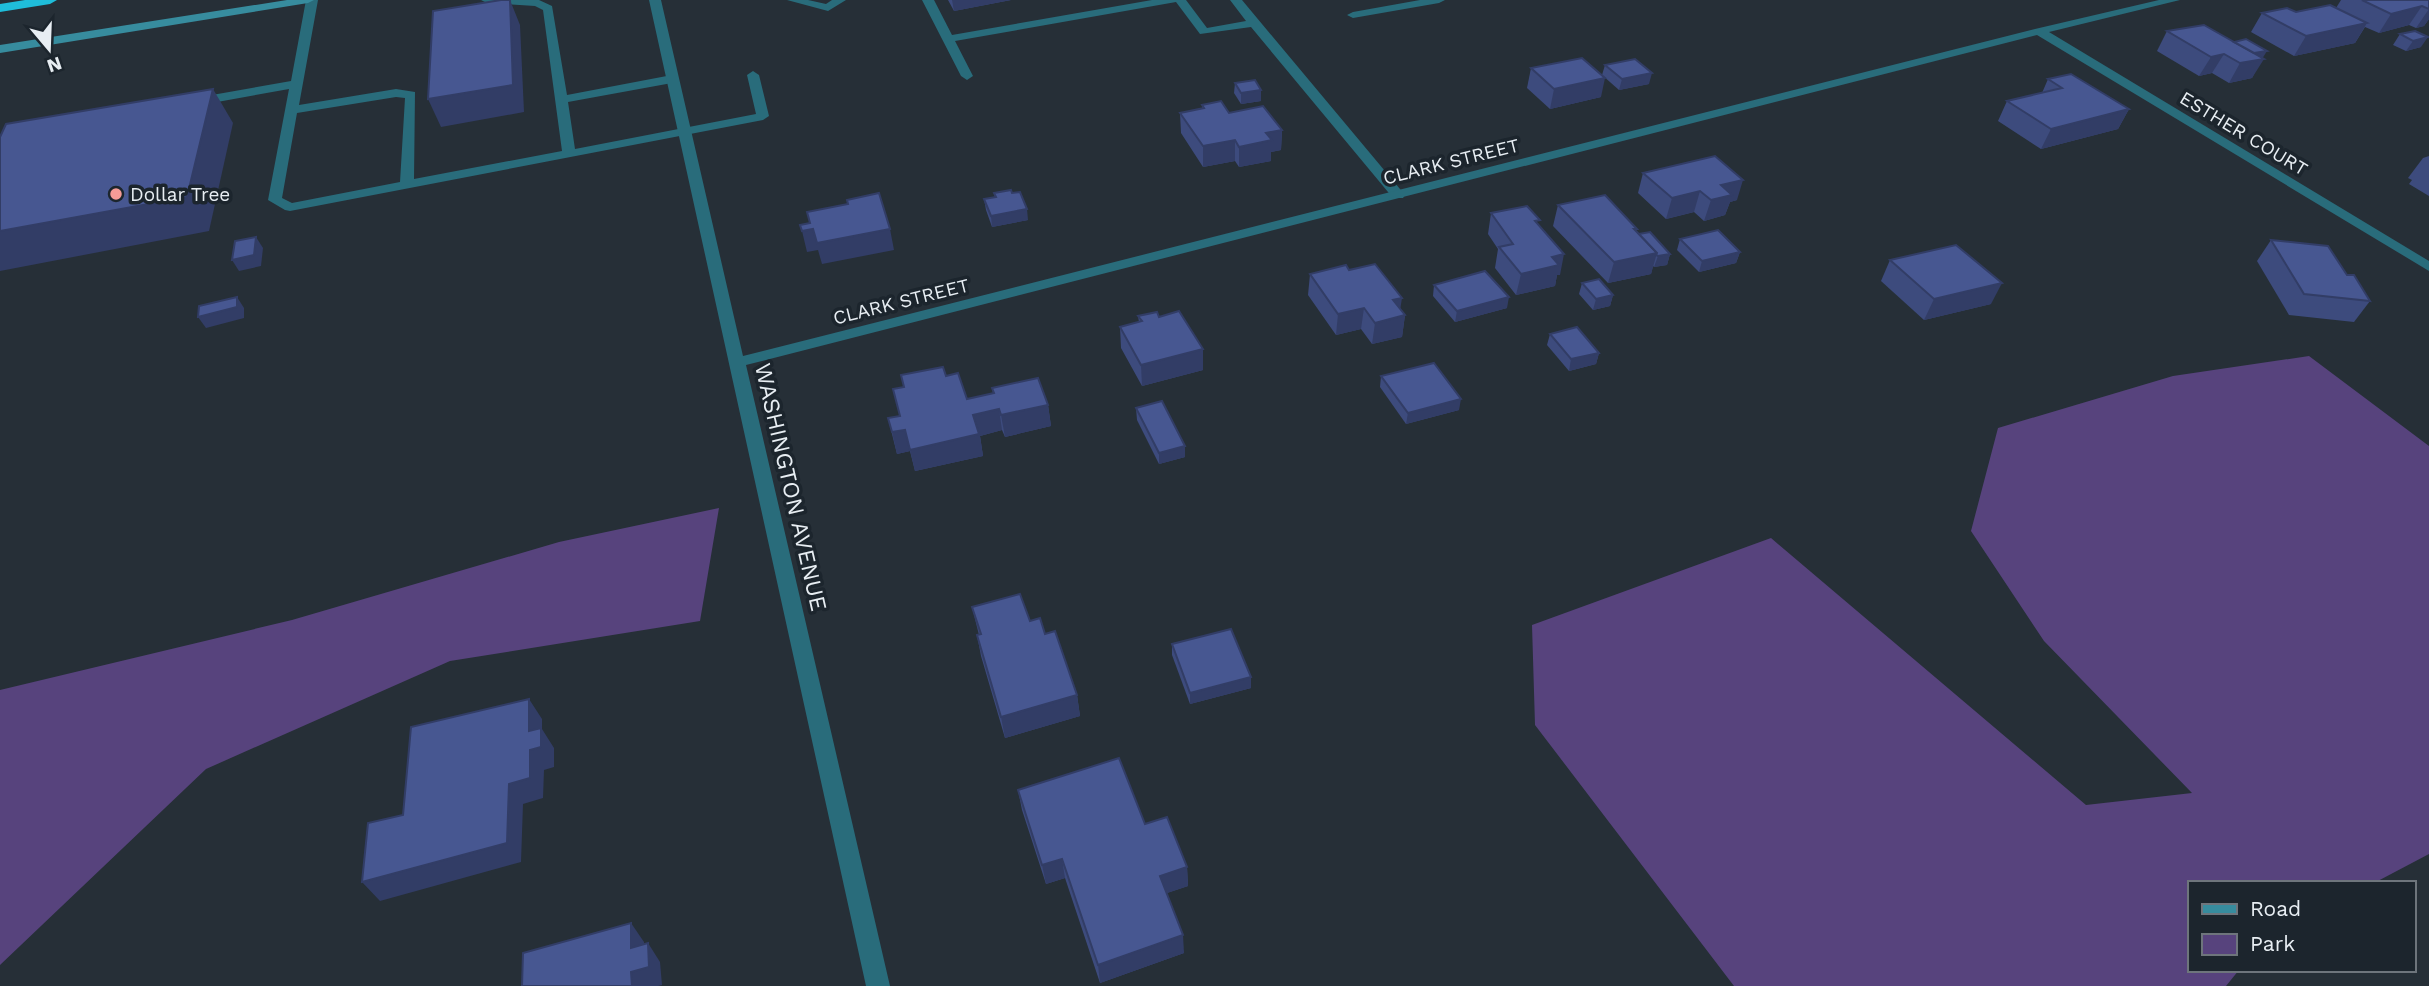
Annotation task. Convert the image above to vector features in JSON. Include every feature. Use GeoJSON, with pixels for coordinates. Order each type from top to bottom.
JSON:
{"type":"FeatureCollection","features":[{"type":"Feature","properties":{"kind":"highway"},"geometry":{"type":"LineString","coordinates":[[0,8],[50,0]]}},
{"type":"Feature","properties":{"kind":"main road"},"geometry":{"type":"LineString","coordinates":[[0,50],[310,0]]}},
{"type":"Feature","properties":{"kind":"street"},"geometry":{"type":"LineString","coordinates":[[310,0],[275,200],[290,207],[763,116],[753,75]]}},
{"type":"Feature","properties":{"kind":"street"},"geometry":{"type":"LineString","coordinates":[[487,0],[537,3],[548,8],[569,154]]}},
{"type":"Feature","properties":{"kind":"street","name":"WASHINGTON AVENUE"},"geometry":{"type":"LineString","coordinates":[[656,0],[878,986]]}},
{"type":"Feature","properties":{"kind":"street"},"geometry":{"type":"LineString","coordinates":[[793,0],[828,8],[840,0]]}},
{"type":"Feature","properties":{"kind":"street"},"geometry":{"type":"LineString","coordinates":[[928,0],[967,76]]}},
{"type":"Feature","properties":{"kind":"street"},"geometry":{"type":"LineString","coordinates":[[948,39],[1172,0]]}},
{"type":"Feature","properties":{"kind":"street"},"geometry":{"type":"LineString","coordinates":[[1180,0],[1204,32],[1254,23]]}},
{"type":"Feature","properties":{"kind":"street"},"geometry":{"type":"LineString","coordinates":[[1236,0],[1398,195]]}},
{"type":"Feature","properties":{"kind":"street"},"geometry":{"type":"LineString","coordinates":[[1353,15],[1439,0]]}},
{"type":"Feature","properties":{"kind":"street","name":"CLARK STREET"},"geometry":{"type":"LineString","coordinates":[[738,362],[2039,31],[2174,0]]}},
{"type":"Feature","properties":{"kind":"street","name":"ESTHER COURT"},"geometry":{"type":"LineString","coordinates":[[2039,31],[2429,267]]}},
{"type":"Feature","properties":{"kind":"street"},"geometry":{"type":"LineString","coordinates":[[561,100],[672,79]]}},
{"type":"Feature","properties":{"kind":"street"},"geometry":{"type":"LineString","coordinates":[[188,103],[295,84]]}},
{"type":"Feature","properties":{"kind":"street"},"geometry":{"type":"LineString","coordinates":[[291,110],[396,93],[411,95],[407,184]]}},
{"type":"Feature","properties":{"kind":"green space"},"geometry":{"type":"Polygon","coordinates":[[[2309,356],[2429,446],[2429,854],[2378,881],[2188,881],[2188,972],[2237,972],[2226,986],[1734,986],[1535,725],[1532,625],[1771,538],[2086,805],[2192,793],[2044,641],[1971,531],[1998,428],[2173,376],[2309,356]]]}},
{"type":"Feature","properties":{"kind":"green space"},"geometry":{"type":"Polygon","coordinates":[[[719,508],[700,621],[450,661],[206,769],[0,965],[0,690],[292,620],[559,542],[719,508]]]}},
{"type":"Feature","properties":{"kind":"building"},"geometry":{"type":"Polygon","coordinates":[[[510,0],[513,85],[428,99],[433,11],[510,0]]]}},
{"type":"Feature","properties":{"kind":"building"},"geometry":{"type":"Polygon","coordinates":[[[2362,0],[2429,0],[2429,9],[2422,6],[2391,14],[2362,0]]]}},
{"type":"Feature","properties":{"kind":"building"},"geometry":{"type":"Polygon","coordinates":[[[2330,5],[2367,23],[2306,36],[2262,13],[2287,8],[2296,12],[2330,5]]]}},
{"type":"Feature","properties":{"kind":"building"},"geometry":{"type":"Polygon","coordinates":[[[2204,25],[2264,59],[2240,63],[2224,54],[2211,57],[2167,31],[2204,25]]]}},
{"type":"Feature","properties":{"kind":"building"},"geometry":{"type":"Polygon","coordinates":[[[2415,31],[2428,37],[2413,41],[2400,34],[2415,31]]]}},
{"type":"Feature","properties":{"kind":"building"},"geometry":{"type":"Polygon","coordinates":[[[2246,39],[2267,51],[2254,53],[2234,42],[2246,39]]]}},
{"type":"Feature","properties":{"kind":"building"},"geometry":{"type":"Polygon","coordinates":[[[1582,58],[1605,78],[1554,89],[1531,68],[1582,58]]]}},
{"type":"Feature","properties":{"kind":"building"},"geometry":{"type":"Polygon","coordinates":[[[1635,59],[1652,73],[1622,79],[1605,65],[1635,59]]]}},
{"type":"Feature","properties":{"kind":"building"},"geometry":{"type":"Polygon","coordinates":[[[2071,74],[2129,109],[2051,129],[2007,101],[2062,88],[2048,79],[2071,74]]]}},
{"type":"Feature","properties":{"kind":"building"},"geometry":{"type":"Polygon","coordinates":[[[1255,80],[1261,90],[1241,93],[1235,83],[1255,80]]]}},
{"type":"Feature","properties":{"kind":"building"},"geometry":{"type":"Polygon","coordinates":[[[213,89],[187,197],[0,231],[0,137],[6,124],[213,89]]]}},
{"type":"Feature","properties":{"kind":"building"},"geometry":{"type":"Polygon","coordinates":[[[1221,101],[1229,113],[1263,106],[1282,130],[1266,133],[1272,140],[1239,147],[1235,140],[1203,146],[1180,113],[1221,101]]]}},
{"type":"Feature","properties":{"kind":"building"},"geometry":{"type":"Polygon","coordinates":[[[1715,156],[1743,180],[1721,185],[1732,195],[1711,200],[1700,191],[1672,198],[1643,173],[1715,156]]]}},
{"type":"Feature","properties":{"kind":"building"},"geometry":{"type":"Polygon","coordinates":[[[1011,190],[1012,193],[1020,192],[1027,209],[991,216],[984,199],[996,197],[994,193],[1011,190]]]}},
{"type":"Feature","properties":{"kind":"building"},"geometry":{"type":"Polygon","coordinates":[[[879,193],[890,229],[817,243],[813,229],[802,231],[800,225],[810,223],[807,212],[848,204],[847,200],[879,193]]]}},
{"type":"Feature","properties":{"kind":"building"},"geometry":{"type":"Polygon","coordinates":[[[1605,195],[1657,253],[1614,262],[1558,205],[1605,195]]]}},
{"type":"Feature","properties":{"kind":"building"},"geometry":{"type":"Polygon","coordinates":[[[1527,206],[1540,220],[1535,221],[1564,254],[1552,257],[1559,265],[1521,274],[1499,247],[1513,244],[1491,213],[1527,206]]]}},
{"type":"Feature","properties":{"kind":"building"},"geometry":{"type":"Polygon","coordinates":[[[1718,230],[1740,252],[1702,261],[1680,239],[1718,230]]]}},
{"type":"Feature","properties":{"kind":"building"},"geometry":{"type":"Polygon","coordinates":[[[1650,232],[1670,254],[1656,255],[1639,234],[1650,232]]]}},
{"type":"Feature","properties":{"kind":"building"},"geometry":{"type":"Polygon","coordinates":[[[256,237],[254,255],[232,260],[235,241],[256,237]]]}},
{"type":"Feature","properties":{"kind":"building"},"geometry":{"type":"Polygon","coordinates":[[[2271,240],[2328,246],[2347,275],[2354,275],[2370,301],[2304,294],[2271,240]]]}},
{"type":"Feature","properties":{"kind":"building"},"geometry":{"type":"Polygon","coordinates":[[[1956,245],[2002,283],[1934,299],[1890,260],[1956,245]]]}},
{"type":"Feature","properties":{"kind":"building"},"geometry":{"type":"Polygon","coordinates":[[[1375,264],[1402,298],[1393,300],[1405,315],[1375,323],[1364,308],[1338,314],[1310,274],[1346,265],[1349,270],[1375,264]]]}},
{"type":"Feature","properties":{"kind":"building"},"geometry":{"type":"Polygon","coordinates":[[[1485,271],[1509,297],[1457,311],[1434,285],[1485,271]]]}},
{"type":"Feature","properties":{"kind":"building"},"geometry":{"type":"Polygon","coordinates":[[[1599,279],[1613,295],[1596,299],[1582,283],[1599,279]]]}},
{"type":"Feature","properties":{"kind":"building"},"geometry":{"type":"Polygon","coordinates":[[[237,297],[237,307],[198,317],[199,306],[237,297]]]}},
{"type":"Feature","properties":{"kind":"building"},"geometry":{"type":"Polygon","coordinates":[[[1179,311],[1203,349],[1141,365],[1120,327],[1142,321],[1138,316],[1157,312],[1159,317],[1179,311]]]}},
{"type":"Feature","properties":{"kind":"building"},"geometry":{"type":"Polygon","coordinates":[[[1577,327],[1599,353],[1571,359],[1550,334],[1577,327]]]}},
{"type":"Feature","properties":{"kind":"building"},"geometry":{"type":"Polygon","coordinates":[[[1434,363],[1461,399],[1408,413],[1381,376],[1434,363]]]}},
{"type":"Feature","properties":{"kind":"building"},"geometry":{"type":"Polygon","coordinates":[[[943,367],[946,376],[958,373],[967,399],[994,393],[992,388],[1038,378],[1048,405],[1001,415],[999,409],[973,415],[979,434],[910,450],[905,430],[892,432],[888,418],[900,416],[893,389],[904,387],[901,375],[943,367]]]}},
{"type":"Feature","properties":{"kind":"building"},"geometry":{"type":"Polygon","coordinates":[[[1162,401],[1185,446],[1159,453],[1136,408],[1162,401]]]}},
{"type":"Feature","properties":{"kind":"building"},"geometry":{"type":"Polygon","coordinates":[[[1020,594],[1030,621],[1040,618],[1045,634],[1055,631],[1077,695],[1001,717],[977,635],[981,634],[972,607],[1020,594]]]}},
{"type":"Feature","properties":{"kind":"building"},"geometry":{"type":"Polygon","coordinates":[[[1231,629],[1251,677],[1190,693],[1172,644],[1231,629]]]}},
{"type":"Feature","properties":{"kind":"building"},"geometry":{"type":"Polygon","coordinates":[[[529,699],[529,731],[541,728],[541,747],[530,750],[530,778],[509,784],[507,843],[362,882],[368,823],[403,815],[411,727],[529,699]]]}},
{"type":"Feature","properties":{"kind":"building"},"geometry":{"type":"Polygon","coordinates":[[[1119,758],[1145,824],[1167,817],[1187,867],[1160,876],[1183,935],[1098,965],[1062,859],[1042,865],[1018,790],[1119,758]]]}},
{"type":"Feature","properties":{"kind":"building"},"geometry":{"type":"Polygon","coordinates":[[[631,923],[631,948],[648,943],[649,967],[631,972],[632,986],[522,986],[523,953],[631,923]]]}},
{"type":"Feature","properties":{"kind":"place","name":"Dollar Tree"},"geometry":{"type":"Point","coordinates":[116,194]}}]}
